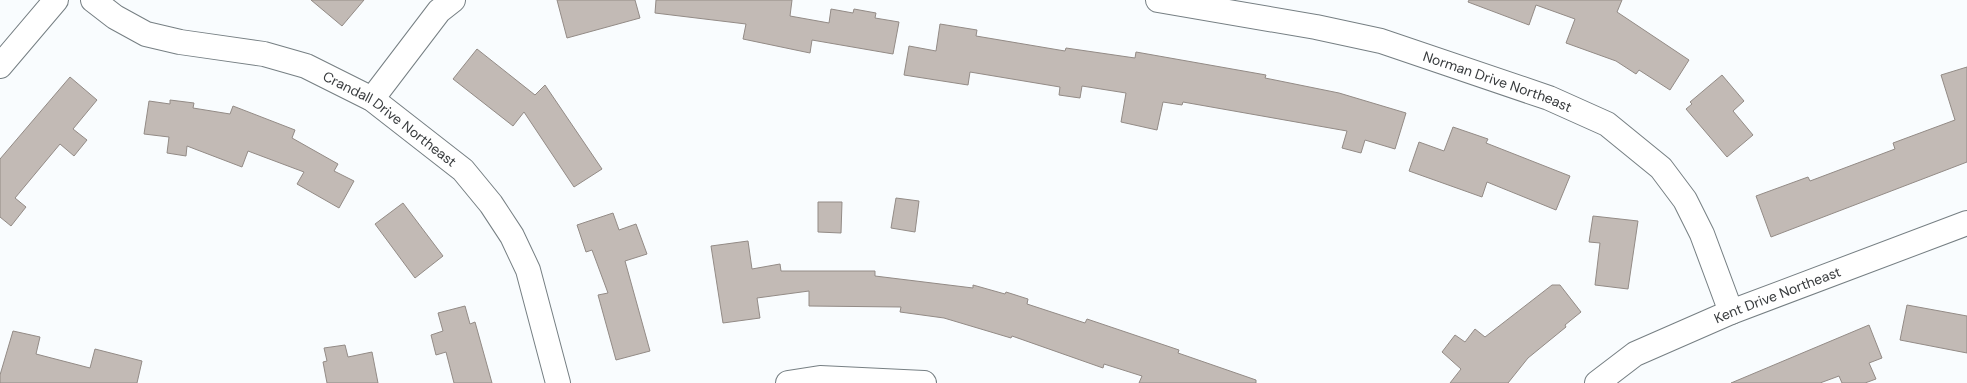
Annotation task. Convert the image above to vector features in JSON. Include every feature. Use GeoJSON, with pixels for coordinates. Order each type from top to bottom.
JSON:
{"type":"FeatureCollection","features":[{"type":"Feature","properties":{"kind":"street"},"geometry":{"type":"LineString","coordinates":[[0,66],[56,0]]}},
{"type":"Feature","properties":{"kind":"street","name":"Crandall Drive Northeast"},"geometry":{"type":"LineString","coordinates":[[93,0],[115,17],[146,34],[180,42],[264,54],[306,66],[372,99],[463,170],[491,204],[512,236],[528,270],[558,383]]}},
{"type":"Feature","properties":{"kind":"street"},"geometry":{"type":"LineString","coordinates":[[372,99],[439,12],[453,0]]}},
{"type":"Feature","properties":{"kind":"street","name":"Norman Drive Northeast"},"geometry":{"type":"LineString","coordinates":[[1158,0],[1316,27],[1381,41],[1549,98],[1607,124],[1661,168],[1685,200],[1702,234],[1731,312]]}},
{"type":"Feature","properties":{"kind":"street","name":"Kent Drive Northeast"},"geometry":{"type":"LineString","coordinates":[[1598,383],[1636,354],[1731,312],[1967,223]]}},
{"type":"Feature","properties":{"kind":"street"},"geometry":{"type":"LineString","coordinates":[[788,383],[820,378],[924,383]]}},
{"type":"Feature","properties":{"kind":"building"},"geometry":{"type":"Polygon","coordinates":[[[311,0],[364,0],[342,26],[311,0]]]}},
{"type":"Feature","properties":{"kind":"building"},"geometry":{"type":"Polygon","coordinates":[[[557,0],[635,0],[640,18],[567,38],[557,0]]]}},
{"type":"Feature","properties":{"kind":"building"},"geometry":{"type":"Polygon","coordinates":[[[656,0],[792,0],[790,16],[829,23],[831,9],[853,13],[854,9],[876,13],[875,18],[899,22],[893,54],[812,40],[810,53],[743,39],[746,24],[655,13],[656,0]]]}},
{"type":"Feature","properties":{"kind":"building"},"geometry":{"type":"Polygon","coordinates":[[[1469,0],[1622,0],[1617,12],[1689,60],[1670,90],[1639,70],[1636,74],[1616,61],[1566,43],[1575,19],[1536,5],[1529,25],[1468,2],[1469,0]]]}},
{"type":"Feature","properties":{"kind":"building"},"geometry":{"type":"Polygon","coordinates":[[[940,24],[977,30],[976,36],[1065,51],[1066,48],[1135,58],[1136,52],[1266,75],[1265,78],[1339,93],[1406,113],[1395,149],[1365,140],[1361,153],[1342,148],[1347,131],[1183,102],[1182,105],[1163,102],[1157,130],[1121,122],[1126,93],[1082,86],[1080,98],[1059,95],[1060,87],[970,72],[968,85],[904,75],[909,46],[936,51],[940,24]]]}},
{"type":"Feature","properties":{"kind":"building"},"geometry":{"type":"Polygon","coordinates":[[[477,49],[535,95],[545,85],[602,169],[574,187],[524,112],[513,126],[453,79],[477,49]]]}},
{"type":"Feature","properties":{"kind":"building"},"geometry":{"type":"Polygon","coordinates":[[[1967,67],[1967,162],[1771,237],[1756,196],[1808,177],[1810,181],[1895,149],[1893,143],[1955,120],[1941,75],[1967,67]]]}},
{"type":"Feature","properties":{"kind":"building"},"geometry":{"type":"Polygon","coordinates":[[[1722,75],[1744,101],[1733,111],[1753,135],[1727,157],[1686,109],[1692,104],[1690,102],[1722,75]]]}},
{"type":"Feature","properties":{"kind":"building"},"geometry":{"type":"Polygon","coordinates":[[[70,77],[97,100],[73,129],[87,140],[74,156],[60,144],[15,198],[26,207],[11,226],[0,217],[0,159],[70,77]]]}},
{"type":"Feature","properties":{"kind":"building"},"geometry":{"type":"Polygon","coordinates":[[[170,100],[194,103],[193,108],[230,114],[233,106],[295,130],[292,138],[338,164],[334,171],[354,181],[339,208],[297,184],[304,172],[248,151],[242,167],[187,146],[186,156],[167,153],[169,137],[144,134],[149,101],[170,104],[170,100]]]}},
{"type":"Feature","properties":{"kind":"building"},"geometry":{"type":"Polygon","coordinates":[[[1453,127],[1488,139],[1486,143],[1570,176],[1556,210],[1487,182],[1482,197],[1409,171],[1419,142],[1444,151],[1453,127]]]}},
{"type":"Feature","properties":{"kind":"building"},"geometry":{"type":"Polygon","coordinates":[[[896,198],[919,201],[915,232],[891,228],[896,198]]]}},
{"type":"Feature","properties":{"kind":"building"},"geometry":{"type":"Polygon","coordinates":[[[818,202],[842,202],[841,233],[818,232],[818,202]]]}},
{"type":"Feature","properties":{"kind":"building"},"geometry":{"type":"Polygon","coordinates":[[[403,203],[443,256],[415,278],[375,224],[403,203]]]}},
{"type":"Feature","properties":{"kind":"building"},"geometry":{"type":"Polygon","coordinates":[[[613,213],[619,230],[636,224],[647,254],[625,261],[650,351],[616,360],[598,295],[608,293],[592,250],[586,252],[577,225],[613,213]]]}},
{"type":"Feature","properties":{"kind":"building"},"geometry":{"type":"Polygon","coordinates":[[[1593,216],[1638,221],[1628,289],[1595,285],[1600,243],[1589,242],[1593,216]]]}},
{"type":"Feature","properties":{"kind":"building"},"geometry":{"type":"Polygon","coordinates":[[[748,241],[752,269],[780,264],[781,271],[875,271],[875,276],[973,288],[973,285],[1005,294],[1006,292],[1028,299],[1027,304],[1085,323],[1087,319],[1179,350],[1178,353],[1256,380],[1256,383],[1139,383],[1142,376],[1104,364],[1103,368],[1012,336],[1011,338],[944,318],[900,312],[901,307],[809,306],[809,291],[757,298],[760,318],[723,323],[711,246],[748,241]]]}},
{"type":"Feature","properties":{"kind":"building"},"geometry":{"type":"Polygon","coordinates":[[[1552,285],[1560,285],[1581,312],[1528,358],[1508,383],[1450,383],[1461,369],[1442,352],[1455,335],[1465,342],[1475,329],[1485,337],[1552,285]]]}},
{"type":"Feature","properties":{"kind":"building"},"geometry":{"type":"Polygon","coordinates":[[[1907,305],[1967,316],[1967,353],[1900,340],[1907,305]]]}},
{"type":"Feature","properties":{"kind":"building"},"geometry":{"type":"Polygon","coordinates":[[[465,306],[470,324],[475,322],[492,383],[454,383],[446,352],[436,355],[431,335],[443,331],[438,313],[465,306]]]}},
{"type":"Feature","properties":{"kind":"building"},"geometry":{"type":"Polygon","coordinates":[[[1869,325],[1882,358],[1869,363],[1876,379],[1865,383],[1842,383],[1839,376],[1820,383],[1731,383],[1869,325]]]}},
{"type":"Feature","properties":{"kind":"building"},"geometry":{"type":"Polygon","coordinates":[[[13,331],[40,337],[36,354],[90,368],[95,349],[142,361],[137,383],[0,383],[0,375],[13,331]]]}},
{"type":"Feature","properties":{"kind":"building"},"geometry":{"type":"Polygon","coordinates":[[[345,345],[348,357],[372,352],[378,383],[327,383],[323,362],[327,361],[324,348],[345,345]]]}}]}
